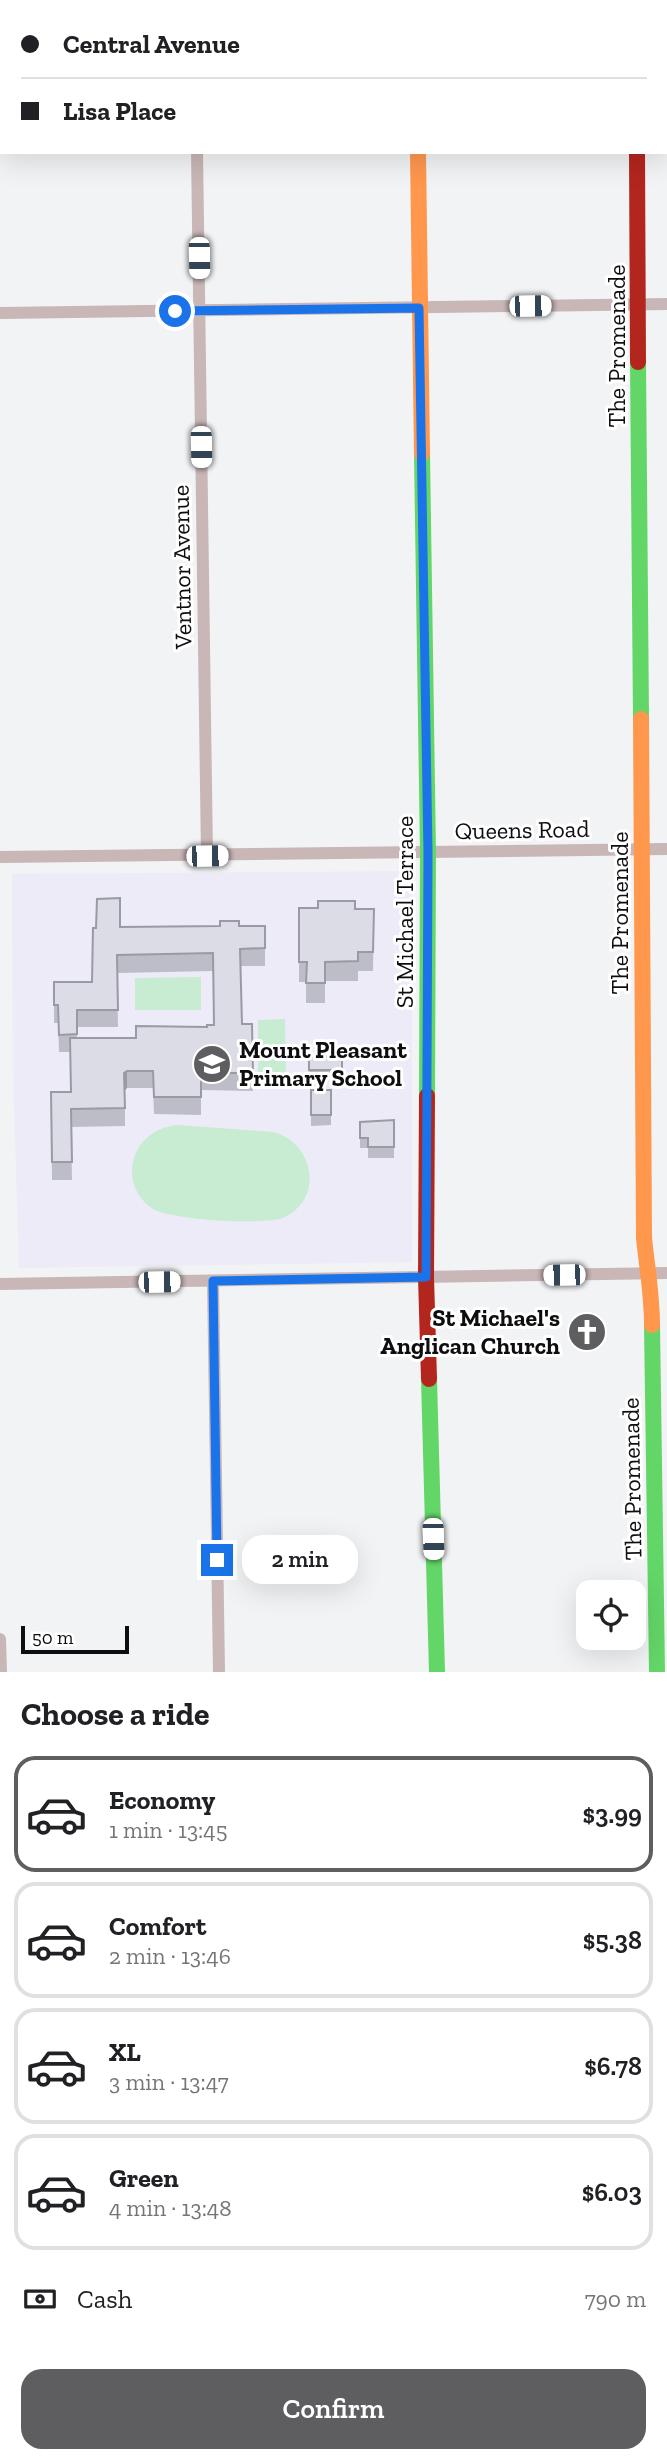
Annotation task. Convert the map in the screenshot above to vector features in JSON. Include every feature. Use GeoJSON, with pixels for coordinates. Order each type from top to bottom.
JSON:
{"type":"FeatureCollection","features":[{"type":"Feature","properties":{"kind":"street","name":"Ventnor Avenue"},"geometry":{"type":"LineString","coordinates":[[197,154],[207,856]]}},
{"type":"Feature","properties":{"kind":"street","name":"St Michael Terrace"},"geometry":{"type":"LineString","coordinates":[[418,154],[428,853],[426,1277],[437,1672]]}},
{"type":"Feature","properties":{"kind":"street","name":"The Promenade"},"geometry":{"type":"LineString","coordinates":[[637,154],[644,1238],[647,1273],[652,1292],[657,1672]]}},
{"type":"Feature","properties":{"kind":"street"},"geometry":{"type":"LineString","coordinates":[[0,313],[667,304]]}},
{"type":"Feature","properties":{"kind":"street","name":"Queens Road"},"geometry":{"type":"LineString","coordinates":[[0,857],[667,849]]}},
{"type":"Feature","properties":{"kind":"street"},"geometry":{"type":"LineString","coordinates":[[0,1284],[667,1273]]}},
{"type":"Feature","properties":{"kind":"street"},"geometry":{"type":"LineString","coordinates":[[213,1281],[219,1672]]}},
{"type":"Feature","properties":{"kind":"street"},"geometry":{"type":"LineString","coordinates":[[0,1639],[1,1672]]}},
{"type":"Feature","properties":{"kind":"shaded area","name":"Mount Pleasant Primary School"},"geometry":{"type":"Polygon","coordinates":[[[412,871],[412,1262],[19,1268],[13,1076],[12,874],[412,871]]]}},
{"type":"Feature","properties":{"kind":"green space"},"geometry":{"type":"Polygon","coordinates":[[[201,977],[201,1010],[135,1010],[135,978],[201,977]]]}},
{"type":"Feature","properties":{"kind":"green space"},"geometry":{"type":"Polygon","coordinates":[[[285,1019],[286,1080],[258,1080],[258,1020],[285,1019]]]}},
{"type":"Feature","properties":{"kind":"green space"},"geometry":{"type":"Polygon","coordinates":[[[178,1125],[273,1132],[287,1138],[305,1158],[309,1171],[306,1197],[298,1208],[275,1220],[198,1219],[153,1209],[141,1199],[134,1184],[132,1174],[135,1155],[152,1134],[178,1125]]]}},
{"type":"Feature","properties":{"kind":"building"},"geometry":{"type":"Polygon","coordinates":[[[120,898],[120,927],[220,926],[220,921],[239,921],[239,926],[265,926],[265,948],[240,949],[242,1024],[252,1024],[253,1073],[201,1073],[201,1097],[154,1097],[153,1071],[127,1071],[124,1073],[125,1108],[71,1109],[72,1162],[52,1162],[51,1092],[71,1092],[70,1038],[136,1038],[136,1026],[214,1025],[213,953],[117,955],[118,1010],[77,1010],[77,1034],[59,1035],[58,1005],[54,1005],[54,982],[92,982],[93,928],[96,928],[97,899],[120,898]]]}},
{"type":"Feature","properties":{"kind":"building"},"geometry":{"type":"Polygon","coordinates":[[[318,901],[355,901],[355,909],[374,909],[373,952],[358,952],[358,961],[325,962],[325,983],[306,983],[307,962],[299,962],[299,908],[318,908],[318,901]]]}},
{"type":"Feature","properties":{"kind":"building"},"geometry":{"type":"Polygon","coordinates":[[[342,1056],[342,1070],[309,1070],[309,1057],[342,1056]]]}},
{"type":"Feature","properties":{"kind":"building"},"geometry":{"type":"Polygon","coordinates":[[[311,1090],[331,1090],[331,1115],[311,1115],[311,1090]]]}},
{"type":"Feature","properties":{"kind":"building"},"geometry":{"type":"Polygon","coordinates":[[[394,1120],[394,1147],[368,1147],[368,1138],[360,1138],[360,1122],[394,1120]]]}},
{"type":"Feature","properties":{"kind":"traffic: fast"},"geometry":{"type":"LineString","coordinates":[[638,362],[641,719]]}},
{"type":"Feature","properties":{"kind":"traffic: fast"},"geometry":{"type":"LineString","coordinates":[[422,454],[428,853],[427,1096]]}},
{"type":"Feature","properties":{"kind":"traffic: fast"},"geometry":{"type":"LineString","coordinates":[[652,1325],[657,1672]]}},
{"type":"Feature","properties":{"kind":"traffic: fast"},"geometry":{"type":"LineString","coordinates":[[429,1379],[437,1672]]}},
{"type":"Feature","properties":{"kind":"traffic: slow"},"geometry":{"type":"LineString","coordinates":[[418,154],[422,454]]}},
{"type":"Feature","properties":{"kind":"traffic: slow"},"geometry":{"type":"LineString","coordinates":[[641,719],[644,1238],[652,1325]]}},
{"type":"Feature","properties":{"kind":"traffic: jam"},"geometry":{"type":"LineString","coordinates":[[637,154],[638,362]]}},
{"type":"Feature","properties":{"kind":"traffic: jam"},"geometry":{"type":"LineString","coordinates":[[427,1096],[426,1277],[429,1379]]}},
{"type":"Feature","properties":{"kind":"place","name":"Mount Pleasant Primary School"},"geometry":{"type":"Point","coordinates":[212,1064]}},
{"type":"Feature","properties":{"kind":"place","name":"St Michael's Anglican Church"},"geometry":{"type":"Point","coordinates":[587,1332]}},
{"type":"Feature","properties":{"kind":"route"},"geometry":{"type":"LineString","coordinates":[[175,311],[419,308],[428,853],[426,1277],[213,1281],[217,1560]]}}]}
